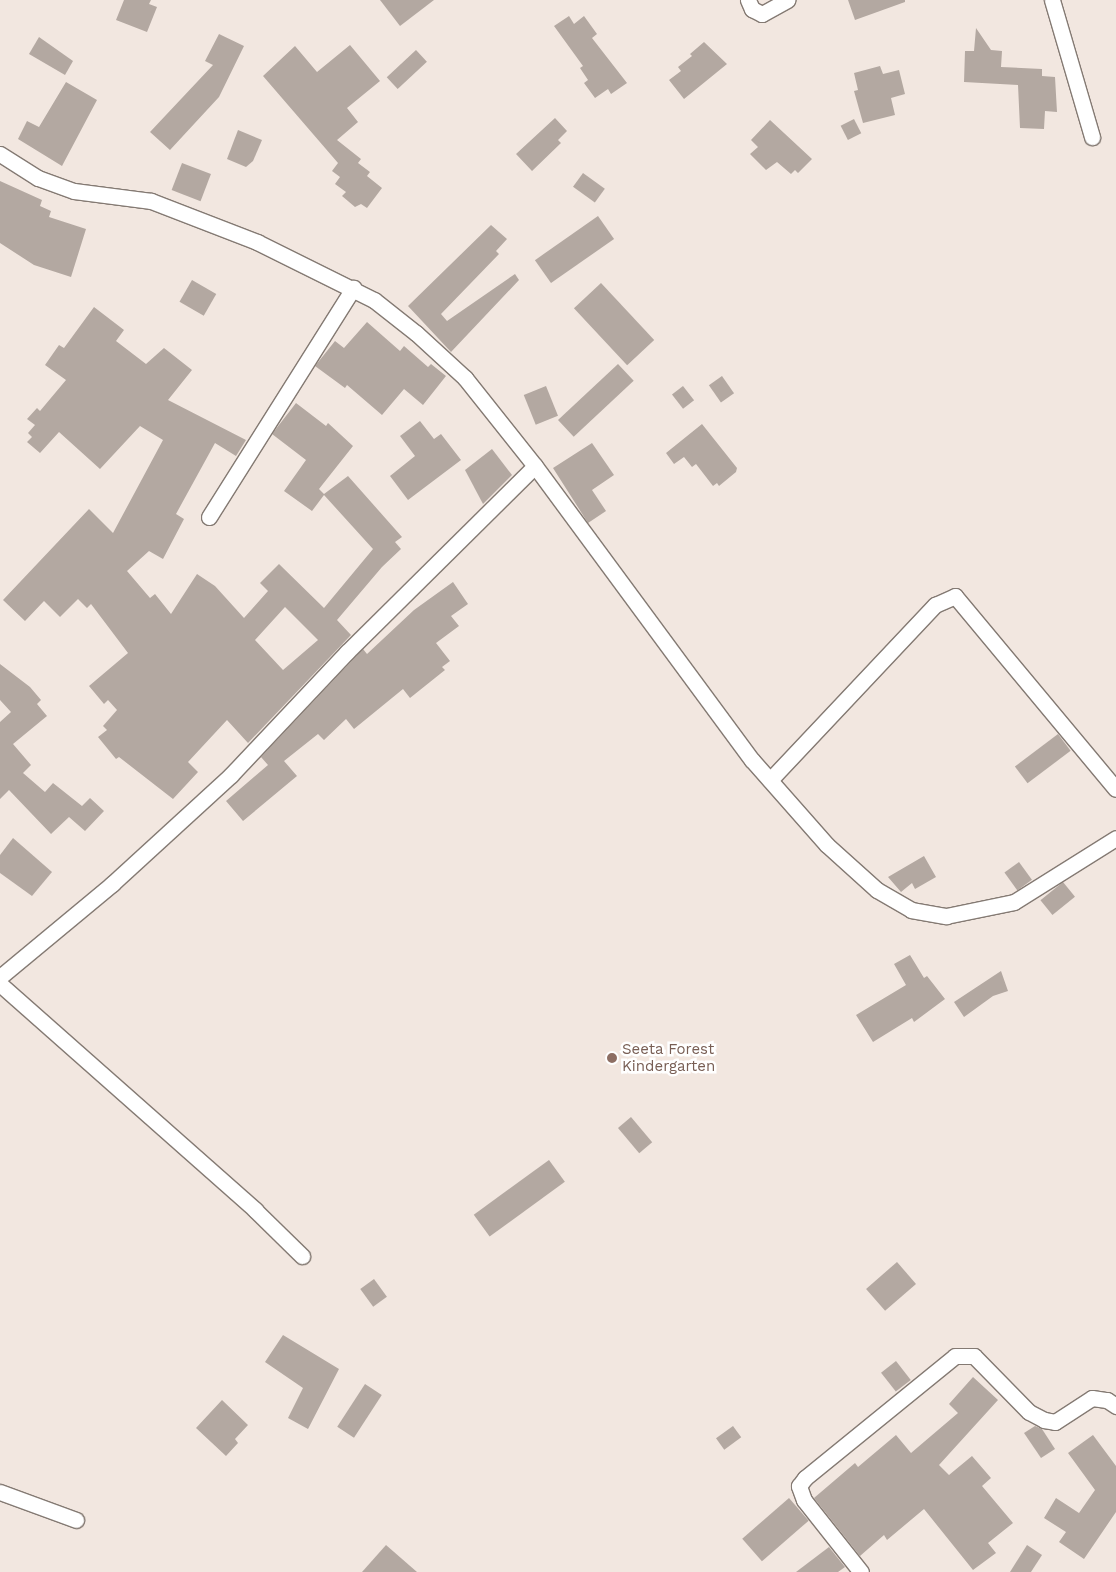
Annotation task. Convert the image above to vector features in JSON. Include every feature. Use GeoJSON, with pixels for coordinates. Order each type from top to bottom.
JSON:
{"type":"FeatureCollection","features":[{"type":"Feature","properties":{"kind":"street"},"geometry":{"type":"LineString","coordinates":[[748,0],[756,13],[762,14],[787,0]]}},
{"type":"Feature","properties":{"kind":"street"},"geometry":{"type":"LineString","coordinates":[[1052,0],[1092,137]]}},
{"type":"Feature","properties":{"kind":"street"},"geometry":{"type":"LineString","coordinates":[[0,154],[38,178],[74,191],[151,202],[176,209],[257,242],[374,300],[416,333],[465,378],[536,466],[770,780],[827,845],[876,890],[911,910],[946,916],[1014,902],[1116,838]]}},
{"type":"Feature","properties":{"kind":"street"},"geometry":{"type":"LineString","coordinates":[[209,517],[353,288]]}},
{"type":"Feature","properties":{"kind":"street"},"geometry":{"type":"LineString","coordinates":[[0,977],[112,884],[231,775],[348,652],[536,466]]}},
{"type":"Feature","properties":{"kind":"street"},"geometry":{"type":"LineString","coordinates":[[770,780],[935,605],[955,596],[1116,789]]}},
{"type":"Feature","properties":{"kind":"street"},"geometry":{"type":"LineString","coordinates":[[0,984],[254,1210],[302,1256]]}},
{"type":"Feature","properties":{"kind":"street"},"geometry":{"type":"LineString","coordinates":[[860,1572],[804,1500],[799,1486],[805,1478],[955,1356],[974,1356],[1029,1412],[1044,1420],[1055,1422],[1092,1398],[1108,1400],[1116,1406]]}},
{"type":"Feature","properties":{"kind":"street"},"geometry":{"type":"LineString","coordinates":[[0,1492],[76,1520]]}},
{"type":"Feature","properties":{"kind":"building"},"geometry":{"type":"Polygon","coordinates":[[[124,0],[151,0],[149,4],[157,7],[147,32],[116,20],[124,0]]]}},
{"type":"Feature","properties":{"kind":"building"},"geometry":{"type":"Polygon","coordinates":[[[380,0],[434,0],[400,26],[380,0]]]}},
{"type":"Feature","properties":{"kind":"building"},"geometry":{"type":"Polygon","coordinates":[[[848,0],[905,0],[905,2],[855,20],[848,0]]]}},
{"type":"Feature","properties":{"kind":"building"},"geometry":{"type":"Polygon","coordinates":[[[569,16],[574,24],[584,16],[597,34],[592,38],[627,83],[611,94],[608,89],[595,98],[584,83],[588,80],[580,68],[583,66],[554,26],[569,16]]]}},
{"type":"Feature","properties":{"kind":"building"},"geometry":{"type":"Polygon","coordinates":[[[976,28],[991,50],[1002,51],[1001,67],[1042,69],[1042,76],[1055,77],[1057,112],[1045,111],[1044,129],[1020,128],[1018,85],[964,82],[965,51],[974,51],[976,28]]]}},
{"type":"Feature","properties":{"kind":"building"},"geometry":{"type":"Polygon","coordinates":[[[219,34],[244,46],[219,97],[170,150],[150,132],[213,65],[205,61],[219,34]]]}},
{"type":"Feature","properties":{"kind":"building"},"geometry":{"type":"Polygon","coordinates":[[[39,37],[73,61],[65,75],[29,54],[39,37]]]}},
{"type":"Feature","properties":{"kind":"building"},"geometry":{"type":"Polygon","coordinates":[[[704,42],[727,64],[684,99],[669,80],[681,71],[678,67],[692,56],[690,54],[704,42]]]}},
{"type":"Feature","properties":{"kind":"building"},"geometry":{"type":"Polygon","coordinates":[[[350,45],[380,81],[347,108],[358,122],[337,140],[361,159],[358,163],[370,172],[367,176],[382,188],[367,208],[361,204],[355,207],[342,196],[346,192],[335,184],[340,177],[332,171],[338,163],[263,76],[295,46],[317,72],[350,45]]]}},
{"type":"Feature","properties":{"kind":"building"},"geometry":{"type":"Polygon","coordinates":[[[416,50],[427,62],[398,89],[387,77],[416,50]]]}},
{"type":"Feature","properties":{"kind":"building"},"geometry":{"type":"Polygon","coordinates":[[[880,66],[883,74],[899,70],[905,94],[891,98],[895,115],[863,123],[854,91],[858,90],[854,73],[880,66]]]}},
{"type":"Feature","properties":{"kind":"building"},"geometry":{"type":"Polygon","coordinates":[[[66,82],[97,100],[62,166],[18,139],[27,121],[39,127],[66,82]]]}},
{"type":"Feature","properties":{"kind":"building"},"geometry":{"type":"Polygon","coordinates":[[[555,118],[567,131],[558,140],[561,143],[532,171],[516,154],[555,118]]]}},
{"type":"Feature","properties":{"kind":"building"},"geometry":{"type":"Polygon","coordinates":[[[854,119],[861,133],[848,140],[841,126],[854,119]]]}},
{"type":"Feature","properties":{"kind":"building"},"geometry":{"type":"Polygon","coordinates":[[[770,120],[812,159],[798,173],[795,170],[791,174],[777,162],[766,170],[750,154],[758,147],[751,140],[770,120]]]}},
{"type":"Feature","properties":{"kind":"building"},"geometry":{"type":"Polygon","coordinates":[[[238,130],[262,140],[253,161],[246,167],[227,159],[238,130]]]}},
{"type":"Feature","properties":{"kind":"building"},"geometry":{"type":"Polygon","coordinates":[[[182,163],[211,174],[201,201],[172,190],[182,163]]]}},
{"type":"Feature","properties":{"kind":"building"},"geometry":{"type":"Polygon","coordinates":[[[583,173],[605,189],[595,203],[573,187],[583,173]]]}},
{"type":"Feature","properties":{"kind":"building"},"geometry":{"type":"Polygon","coordinates":[[[0,181],[42,200],[40,206],[51,211],[49,217],[86,229],[71,277],[34,265],[0,243],[0,181]]]}},
{"type":"Feature","properties":{"kind":"building"},"geometry":{"type":"Polygon","coordinates":[[[598,216],[614,239],[551,283],[535,260],[598,216]]]}},
{"type":"Feature","properties":{"kind":"building"},"geometry":{"type":"Polygon","coordinates":[[[491,225],[507,239],[496,251],[499,254],[441,314],[447,321],[515,274],[519,280],[451,352],[408,306],[491,225]]]}},
{"type":"Feature","properties":{"kind":"building"},"geometry":{"type":"Polygon","coordinates":[[[192,280],[216,294],[204,316],[180,302],[192,280]]]}},
{"type":"Feature","properties":{"kind":"building"},"geometry":{"type":"Polygon","coordinates":[[[601,283],[654,340],[627,365],[574,308],[601,283]]]}},
{"type":"Feature","properties":{"kind":"building"},"geometry":{"type":"Polygon","coordinates":[[[94,307],[124,330],[116,341],[146,364],[164,348],[192,370],[168,400],[246,440],[236,456],[215,443],[176,514],[184,519],[163,559],[149,551],[127,571],[150,598],[155,594],[171,614],[197,574],[215,586],[244,618],[268,591],[260,583],[279,564],[324,608],[373,549],[324,495],[312,511],[284,491],[306,460],[272,434],[296,403],[326,426],[328,423],[353,446],[319,489],[324,494],[348,476],[402,537],[395,542],[401,549],[382,567],[337,620],[351,635],[248,743],[227,720],[188,762],[198,772],[173,799],[119,757],[116,759],[98,737],[107,730],[103,726],[117,710],[108,700],[104,704],[89,686],[128,653],[91,604],[87,608],[78,599],[60,617],[44,601],[25,621],[3,600],[89,509],[113,533],[163,440],[140,426],[100,469],[59,432],[40,453],[27,442],[32,437],[28,433],[35,425],[27,419],[37,408],[40,411],[66,380],[45,365],[59,345],[64,348],[94,307]],[[285,607],[255,640],[283,670],[318,640],[285,607]]]}},
{"type":"Feature","properties":{"kind":"building"},"geometry":{"type":"Polygon","coordinates":[[[367,322],[400,351],[404,346],[428,367],[431,364],[446,376],[423,405],[404,389],[382,415],[347,385],[345,388],[315,366],[335,341],[344,348],[367,322]]]}},
{"type":"Feature","properties":{"kind":"building"},"geometry":{"type":"Polygon","coordinates":[[[618,364],[634,381],[574,437],[558,420],[618,364]]]}},
{"type":"Feature","properties":{"kind":"building"},"geometry":{"type":"Polygon","coordinates":[[[722,376],[734,393],[721,402],[709,385],[722,376]]]}},
{"type":"Feature","properties":{"kind":"building"},"geometry":{"type":"Polygon","coordinates":[[[546,386],[558,416],[536,425],[524,395],[546,386]]]}},
{"type":"Feature","properties":{"kind":"building"},"geometry":{"type":"Polygon","coordinates":[[[683,386],[694,400],[683,409],[672,395],[683,386]]]}},
{"type":"Feature","properties":{"kind":"building"},"geometry":{"type":"Polygon","coordinates":[[[420,421],[434,439],[441,434],[461,460],[408,500],[390,476],[415,456],[400,436],[420,421]]]}},
{"type":"Feature","properties":{"kind":"building"},"geometry":{"type":"Polygon","coordinates":[[[702,424],[737,468],[736,472],[719,486],[717,483],[713,486],[696,464],[692,467],[684,457],[674,464],[666,453],[702,424]]]}},
{"type":"Feature","properties":{"kind":"building"},"geometry":{"type":"Polygon","coordinates":[[[592,443],[614,475],[592,490],[606,511],[588,523],[553,468],[592,443]]]}},
{"type":"Feature","properties":{"kind":"building"},"geometry":{"type":"Polygon","coordinates":[[[492,449],[512,475],[483,504],[465,470],[492,449]]]}},
{"type":"Feature","properties":{"kind":"building"},"geometry":{"type":"Polygon","coordinates":[[[453,582],[468,604],[451,616],[459,626],[436,643],[450,661],[442,667],[445,670],[410,698],[403,689],[354,729],[346,719],[324,740],[318,734],[284,761],[297,776],[243,821],[226,801],[268,765],[261,757],[363,649],[367,654],[414,610],[453,582]]]}},
{"type":"Feature","properties":{"kind":"building"},"geometry":{"type":"Polygon","coordinates":[[[0,664],[30,687],[41,700],[37,704],[47,716],[13,744],[31,765],[23,773],[45,792],[53,783],[82,806],[90,798],[104,811],[85,831],[69,817],[51,834],[9,790],[0,799],[0,722],[11,712],[0,700],[0,664]]]}},
{"type":"Feature","properties":{"kind":"building"},"geometry":{"type":"Polygon","coordinates":[[[1058,734],[1071,751],[1028,783],[1015,766],[1058,734]]]}},
{"type":"Feature","properties":{"kind":"building"},"geometry":{"type":"Polygon","coordinates":[[[13,838],[52,872],[32,896],[0,873],[0,855],[13,838]]]}},
{"type":"Feature","properties":{"kind":"building"},"geometry":{"type":"Polygon","coordinates":[[[924,856],[936,877],[915,889],[912,883],[901,892],[888,877],[924,856]]]}},
{"type":"Feature","properties":{"kind":"building"},"geometry":{"type":"Polygon","coordinates":[[[1019,862],[1032,880],[1017,890],[1004,873],[1019,862]]]}},
{"type":"Feature","properties":{"kind":"building"},"geometry":{"type":"Polygon","coordinates":[[[1063,882],[1075,897],[1052,915],[1040,900],[1063,882]]]}},
{"type":"Feature","properties":{"kind":"building"},"geometry":{"type":"Polygon","coordinates":[[[910,955],[924,978],[927,976],[945,999],[914,1022],[912,1018],[873,1042],[856,1015],[906,985],[894,964],[910,955]]]}},
{"type":"Feature","properties":{"kind":"building"},"geometry":{"type":"Polygon","coordinates":[[[1001,971],[1008,991],[993,996],[964,1017],[954,1002],[1001,971]]]}},
{"type":"Feature","properties":{"kind":"building"},"geometry":{"type":"Polygon","coordinates":[[[631,1117],[652,1142],[639,1153],[618,1128],[631,1117]]]}},
{"type":"Feature","properties":{"kind":"building"},"geometry":{"type":"Polygon","coordinates":[[[549,1160],[565,1182],[490,1237],[474,1215],[549,1160]]]}},
{"type":"Feature","properties":{"kind":"building"},"geometry":{"type":"Polygon","coordinates":[[[897,1262],[916,1284],[885,1311],[866,1289],[897,1262]]]}},
{"type":"Feature","properties":{"kind":"building"},"geometry":{"type":"Polygon","coordinates":[[[374,1279],[387,1297],[373,1307],[360,1289],[374,1279]]]}},
{"type":"Feature","properties":{"kind":"building"},"geometry":{"type":"Polygon","coordinates":[[[283,1335],[339,1369],[308,1429],[288,1418],[303,1388],[265,1362],[283,1335]]]}},
{"type":"Feature","properties":{"kind":"building"},"geometry":{"type":"Polygon","coordinates":[[[896,1361],[911,1380],[896,1392],[881,1373],[896,1361]]]}},
{"type":"Feature","properties":{"kind":"building"},"geometry":{"type":"Polygon","coordinates":[[[973,1377],[998,1400],[939,1465],[949,1475],[972,1456],[991,1478],[982,1486],[1013,1523],[988,1543],[996,1553],[973,1570],[924,1509],[887,1540],[884,1535],[860,1556],[814,1498],[855,1463],[858,1467],[896,1435],[911,1453],[958,1413],[949,1404],[973,1377]]]}},
{"type":"Feature","properties":{"kind":"building"},"geometry":{"type":"Polygon","coordinates":[[[365,1384],[382,1395],[354,1438],[337,1427],[365,1384]]]}},
{"type":"Feature","properties":{"kind":"building"},"geometry":{"type":"Polygon","coordinates":[[[222,1400],[248,1425],[235,1439],[238,1443],[226,1456],[196,1428],[222,1400]]]}},
{"type":"Feature","properties":{"kind":"building"},"geometry":{"type":"Polygon","coordinates":[[[733,1426],[741,1437],[724,1450],[716,1438],[733,1426]]]}},
{"type":"Feature","properties":{"kind":"building"},"geometry":{"type":"Polygon","coordinates":[[[1035,1426],[1042,1429],[1055,1449],[1041,1458],[1024,1433],[1035,1426]]]}},
{"type":"Feature","properties":{"kind":"building"},"geometry":{"type":"Polygon","coordinates":[[[1093,1435],[1116,1466],[1116,1512],[1084,1559],[1059,1542],[1066,1532],[1044,1518],[1056,1498],[1079,1513],[1095,1490],[1068,1453],[1093,1435]]]}},
{"type":"Feature","properties":{"kind":"building"},"geometry":{"type":"Polygon","coordinates":[[[789,1498],[809,1521],[762,1561],[742,1539],[789,1498]]]}},
{"type":"Feature","properties":{"kind":"building"},"geometry":{"type":"Polygon","coordinates":[[[386,1545],[417,1572],[362,1572],[386,1545]]]}},
{"type":"Feature","properties":{"kind":"building"},"geometry":{"type":"Polygon","coordinates":[[[1027,1545],[1042,1555],[1031,1572],[1010,1572],[1027,1545]]]}},
{"type":"Feature","properties":{"kind":"building"},"geometry":{"type":"Polygon","coordinates":[[[829,1547],[845,1567],[838,1572],[796,1572],[829,1547]]]}},
{"type":"Feature","properties":{"kind":"place","name":"Seeta Forest Kindergarten"},"geometry":{"type":"Point","coordinates":[612,1058]}}]}
